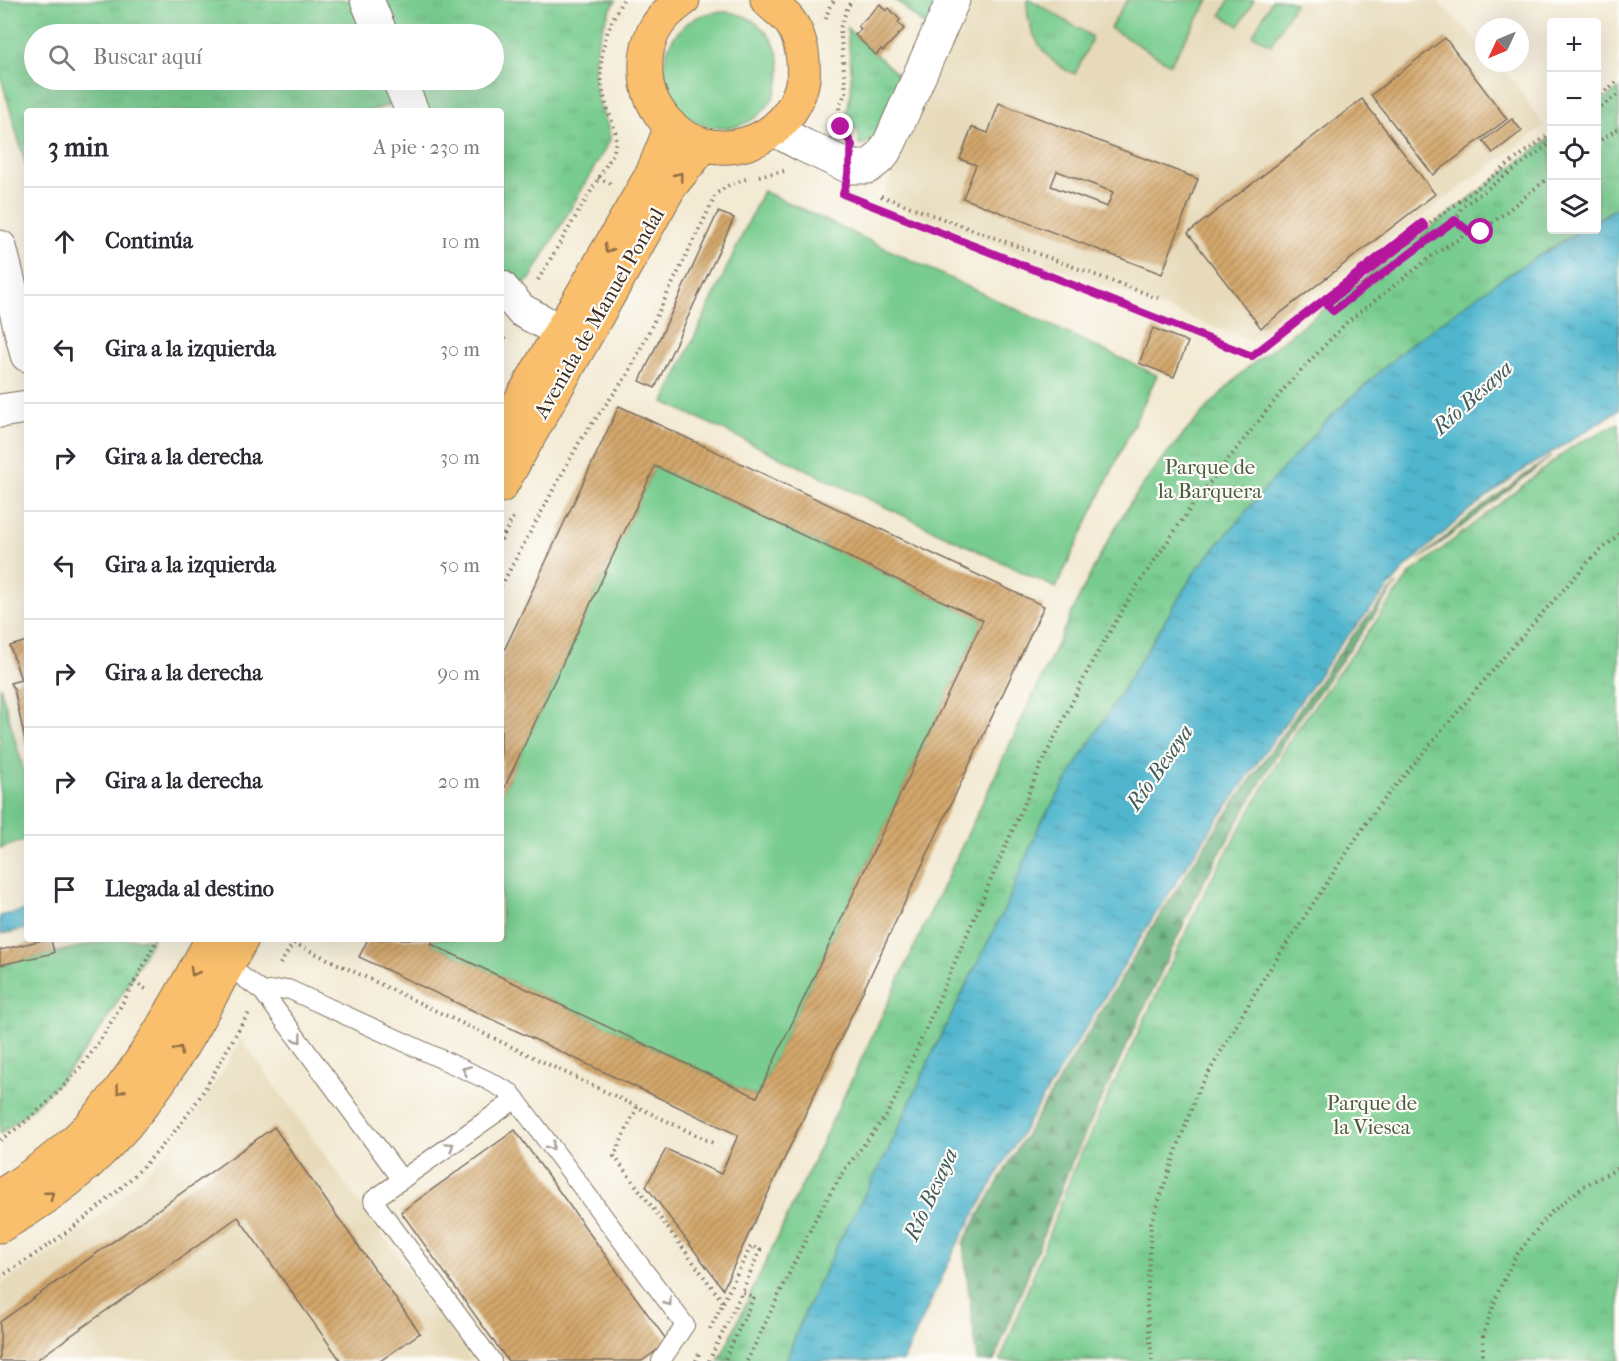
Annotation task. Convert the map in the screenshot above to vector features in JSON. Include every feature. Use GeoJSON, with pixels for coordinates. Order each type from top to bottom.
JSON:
{"type":"FeatureCollection","features":[{"type":"Feature","properties":{"kind":"main road"},"geometry":{"type":"LineString","coordinates":[[683,0],[669,10],[653,31],[645,56],[646,82],[655,107],[671,127],[687,138],[704,145],[729,147],[753,142],[775,130],[794,106],[804,77],[802,47],[788,20],[767,0]]}},
{"type":"Feature","properties":{"kind":"main road","name":"Avenida de Manuel Pondal"},"geometry":{"type":"LineString","coordinates":[[504,429],[652,174],[671,127]]}},
{"type":"Feature","properties":{"kind":"main road","name":"Avenida de Manuel Pondal"},"geometry":{"type":"LineString","coordinates":[[510,497],[671,185],[704,145]]}},
{"type":"Feature","properties":{"kind":"main road"},"geometry":{"type":"LineString","coordinates":[[0,1196],[26,1180],[62,1152],[110,1103],[153,1043],[227,948]]}},
{"type":"Feature","properties":{"kind":"main road"},"geometry":{"type":"LineString","coordinates":[[0,1226],[43,1200],[96,1156],[121,1130],[164,1074],[227,948]]}},
{"type":"Feature","properties":{"kind":"street"},"geometry":{"type":"LineString","coordinates":[[367,0],[377,24]]}},
{"type":"Feature","properties":{"kind":"street"},"geometry":{"type":"LineString","coordinates":[[775,130],[849,174],[868,167],[886,150],[953,0]]}},
{"type":"Feature","properties":{"kind":"street"},"geometry":{"type":"LineString","coordinates":[[403,90],[411,108]]}},
{"type":"Feature","properties":{"kind":"street"},"geometry":{"type":"LineString","coordinates":[[0,246],[24,343]]}},
{"type":"Feature","properties":{"kind":"street"},"geometry":{"type":"LineString","coordinates":[[511,299],[560,331]]}},
{"type":"Feature","properties":{"kind":"street"},"geometry":{"type":"LineString","coordinates":[[0,411],[24,407]]}},
{"type":"Feature","properties":{"kind":"lane"},"geometry":{"type":"LineString","coordinates":[[227,948],[263,992],[402,1180]]}},
{"type":"Feature","properties":{"kind":"lane"},"geometry":{"type":"LineString","coordinates":[[263,992],[288,989],[487,1080],[516,1099],[685,1325],[661,1361]]}},
{"type":"Feature","properties":{"kind":"lane"},"geometry":{"type":"LineString","coordinates":[[492,1361],[373,1200],[516,1099]]}},
{"type":"Feature","properties":{"kind":"path"},"geometry":{"type":"LineString","coordinates":[[504,330],[511,299],[612,154],[616,144],[616,132],[601,85],[600,62],[610,26],[624,0]]}},
{"type":"Feature","properties":{"kind":"path"},"geometry":{"type":"LineString","coordinates":[[824,30],[829,8],[834,0]]}},
{"type":"Feature","properties":{"kind":"path"},"geometry":{"type":"LineString","coordinates":[[853,0],[848,6],[840,28],[846,92],[839,107],[841,127],[852,145],[849,174],[843,194],[1252,356],[1422,223],[1425,227]]}},
{"type":"Feature","properties":{"kind":"path"},"geometry":{"type":"LineString","coordinates":[[1601,94],[1619,80]]}},
{"type":"Feature","properties":{"kind":"path"},"geometry":{"type":"LineString","coordinates":[[1601,107],[1619,94]]}},
{"type":"Feature","properties":{"kind":"path"},"geometry":{"type":"LineString","coordinates":[[1601,140],[1619,128]]}},
{"type":"Feature","properties":{"kind":"path"},"geometry":{"type":"LineString","coordinates":[[1547,135],[1326,304],[1333,311],[1455,220],[1462,207],[1547,145]]}},
{"type":"Feature","properties":{"kind":"path"},"geometry":{"type":"LineString","coordinates":[[504,580],[581,439],[628,374],[717,193],[729,184],[754,177],[784,171],[794,175]]}},
{"type":"Feature","properties":{"kind":"path"},"geometry":{"type":"LineString","coordinates":[[849,174],[881,196],[1158,298]]}},
{"type":"Feature","properties":{"kind":"path"},"geometry":{"type":"LineString","coordinates":[[747,1361],[817,1216],[845,1169],[886,1116],[896,1099],[1041,765],[1092,662],[1137,586],[1196,500],[1288,384],[1346,323],[1436,253],[1470,232],[1481,232],[1547,178]]}},
{"type":"Feature","properties":{"kind":"path"},"geometry":{"type":"LineString","coordinates":[[1455,220],[1470,232]]}},
{"type":"Feature","properties":{"kind":"path"},"geometry":{"type":"LineString","coordinates":[[504,526],[510,497]]}},
{"type":"Feature","properties":{"kind":"path"},"geometry":{"type":"LineString","coordinates":[[1152,1361],[1147,1306],[1151,1223],[1201,1086],[1262,981],[1375,810],[1514,645],[1589,561],[1619,534]]}},
{"type":"Feature","properties":{"kind":"path"},"geometry":{"type":"LineString","coordinates":[[0,1140],[16,1130],[78,1070],[102,1037],[156,942]]}},
{"type":"Feature","properties":{"kind":"path"},"geometry":{"type":"LineString","coordinates":[[294,942],[716,1144]]}},
{"type":"Feature","properties":{"kind":"path"},"geometry":{"type":"LineString","coordinates":[[637,1107],[614,1156],[723,1302]]}},
{"type":"Feature","properties":{"kind":"path"},"geometry":{"type":"LineString","coordinates":[[1483,1361],[1483,1335],[1499,1290],[1515,1257],[1550,1213],[1584,1186],[1619,1168]]}},
{"type":"Feature","properties":{"kind":"path"},"geometry":{"type":"LineString","coordinates":[[706,1338],[750,1246],[760,1250],[709,1361]]}},
{"type":"Feature","properties":{"kind":"path"},"geometry":{"type":"LineString","coordinates":[[724,1361],[754,1297],[742,1292]]}},
{"type":"Feature","properties":{"kind":"shaded area"},"geometry":{"type":"Polygon","coordinates":[[[967,0],[1339,0],[1352,8],[1361,0],[1436,0],[1475,39],[1475,72],[1505,72],[1544,126],[1251,341],[881,200],[967,0]]]}},
{"type":"Feature","properties":{"kind":"shaded area"},"geometry":{"type":"Polygon","coordinates":[[[241,1039],[473,1361],[0,1361],[0,1285],[61,1246],[115,1203],[143,1177],[174,1143],[199,1108],[241,1039]]]}},
{"type":"Feature","properties":{"kind":"green space"},"geometry":{"type":"Polygon","coordinates":[[[0,0],[355,0],[364,24],[24,24],[24,90],[389,90],[394,103],[380,108],[24,108],[24,158],[0,74],[0,0]]]}},
{"type":"Feature","properties":{"kind":"green space"},"geometry":{"type":"Polygon","coordinates":[[[383,0],[616,0],[600,36],[594,74],[598,100],[609,130],[610,140],[530,279],[525,283],[504,279],[504,108],[419,108],[413,90],[504,90],[504,24],[392,24],[383,0]]]}},
{"type":"Feature","properties":{"kind":"green space"},"geometry":{"type":"Polygon","coordinates":[[[896,0],[939,0],[931,31],[896,0]]]}},
{"type":"Feature","properties":{"kind":"green space"},"geometry":{"type":"Polygon","coordinates":[[[1027,0],[1031,0],[1091,36],[1091,41],[1075,74],[1055,62],[1039,45],[1030,24],[1027,0]]]}},
{"type":"Feature","properties":{"kind":"green space"},"geometry":{"type":"Polygon","coordinates":[[[1127,0],[1209,0],[1170,64],[1110,28],[1127,0]]]}},
{"type":"Feature","properties":{"kind":"green space"},"geometry":{"type":"Polygon","coordinates":[[[1229,0],[1254,0],[1239,26],[1221,15],[1229,0]]]}},
{"type":"Feature","properties":{"kind":"green space"},"geometry":{"type":"Polygon","coordinates":[[[1272,0],[1289,0],[1295,3],[1271,45],[1253,35],[1272,0]]]}},
{"type":"Feature","properties":{"kind":"green space"},"geometry":{"type":"Polygon","coordinates":[[[722,12],[744,17],[763,29],[775,48],[780,70],[775,92],[763,111],[744,123],[722,128],[700,123],[681,111],[669,92],[664,70],[669,48],[681,29],[700,17],[722,12]]]}},
{"type":"Feature","properties":{"kind":"green space"},"geometry":{"type":"Polygon","coordinates":[[[847,28],[908,84],[879,137],[861,145],[859,145],[859,133],[847,120],[846,115],[851,92],[847,28]]]}},
{"type":"Feature","properties":{"kind":"green space"},"geometry":{"type":"Polygon","coordinates":[[[1619,89],[1619,206],[1601,217],[1601,126],[1601,102],[1619,89]]]}},
{"type":"Feature","properties":{"kind":"green space","name":"Parque de la Barquera"},"geometry":{"type":"Polygon","coordinates":[[[1547,141],[1547,234],[1574,234],[1498,281],[1040,824],[1007,904],[932,1054],[888,1151],[838,1244],[804,1314],[786,1361],[719,1361],[1086,583],[1131,502],[1185,433],[1246,369],[1547,141]]]}},
{"type":"Feature","properties":{"kind":"green space"},"geometry":{"type":"Polygon","coordinates":[[[763,191],[1157,375],[1056,588],[664,402],[763,191]]]}},
{"type":"Feature","properties":{"kind":"green space","name":"Parque de la Viesca"},"geometry":{"type":"Polygon","coordinates":[[[1619,423],[1619,1361],[1000,1361],[1075,1166],[1208,885],[1293,735],[1411,573],[1573,446],[1619,423]]]}},
{"type":"Feature","properties":{"kind":"green space"},"geometry":{"type":"Polygon","coordinates":[[[1552,456],[1419,560],[1471,515],[1552,456]]]}},
{"type":"Feature","properties":{"kind":"green space"},"geometry":{"type":"Polygon","coordinates":[[[655,466],[983,620],[757,1097],[431,944],[432,942],[504,942],[504,789],[655,466]]]}},
{"type":"Feature","properties":{"kind":"green space"},"geometry":{"type":"Polygon","coordinates":[[[1397,584],[1289,733],[1203,883],[1071,1164],[994,1361],[977,1361],[963,1243],[1010,1161],[1153,926],[1209,839],[1343,648],[1397,584]]]}},
{"type":"Feature","properties":{"kind":"green space"},"geometry":{"type":"Polygon","coordinates":[[[0,685],[24,772],[24,841],[0,848],[0,685]]]}},
{"type":"Feature","properties":{"kind":"green space"},"geometry":{"type":"Polygon","coordinates":[[[101,942],[151,942],[115,1006],[83,1053],[46,1095],[0,1134],[0,965],[101,942]]]}},
{"type":"Feature","properties":{"kind":"water","name":"Río Besaya"},"geometry":{"type":"Polygon","coordinates":[[[1619,206],[1619,410],[1519,473],[1468,511],[1406,567],[1340,645],[1206,836],[1149,924],[1006,1159],[956,1247],[903,1361],[786,1361],[804,1314],[838,1244],[888,1151],[932,1054],[1007,904],[1040,824],[1196,570],[1330,417],[1407,347],[1498,281],[1574,234],[1601,234],[1601,217],[1619,206]]]}},
{"type":"Feature","properties":{"kind":"water"},"geometry":{"type":"Polygon","coordinates":[[[24,911],[24,930],[2,934],[0,916],[24,911]]]}},
{"type":"Feature","properties":{"kind":"building"},"geometry":{"type":"Polygon","coordinates":[[[880,4],[886,11],[889,8],[900,20],[898,22],[904,29],[883,51],[881,49],[876,55],[855,35],[861,29],[858,26],[880,4]]]}},
{"type":"Feature","properties":{"kind":"building"},"geometry":{"type":"Polygon","coordinates":[[[1445,38],[1507,119],[1433,175],[1371,95],[1445,38]]]}},
{"type":"Feature","properties":{"kind":"building"},"geometry":{"type":"Polygon","coordinates":[[[1362,99],[1435,194],[1261,328],[1188,233],[1362,99]]]}},
{"type":"Feature","properties":{"kind":"building"},"geometry":{"type":"Polygon","coordinates":[[[999,103],[1198,179],[1162,274],[963,198],[976,165],[960,159],[972,127],[988,133],[999,103]],[[1057,171],[1051,186],[1107,207],[1113,192],[1057,171]]]}},
{"type":"Feature","properties":{"kind":"building"},"geometry":{"type":"Polygon","coordinates":[[[1512,119],[1522,131],[1493,153],[1483,141],[1512,119]]]}},
{"type":"Feature","properties":{"kind":"building"},"geometry":{"type":"Polygon","coordinates":[[[718,212],[734,218],[655,388],[640,381],[718,212]]]}},
{"type":"Feature","properties":{"kind":"building"},"geometry":{"type":"Polygon","coordinates":[[[1153,328],[1188,342],[1174,377],[1139,363],[1153,328]]]}},
{"type":"Feature","properties":{"kind":"building"},"geometry":{"type":"Polygon","coordinates":[[[619,406],[1044,606],[723,1289],[646,1186],[666,1149],[721,1174],[738,1135],[359,957],[366,942],[432,942],[431,944],[757,1097],[983,620],[655,466],[504,789],[504,651],[619,406]]]}},
{"type":"Feature","properties":{"kind":"building"},"geometry":{"type":"Polygon","coordinates":[[[24,642],[24,736],[14,689],[10,683],[21,680],[10,646],[24,642]]]}},
{"type":"Feature","properties":{"kind":"building"},"geometry":{"type":"Polygon","coordinates":[[[34,942],[52,942],[54,953],[0,965],[0,950],[34,942]]]}},
{"type":"Feature","properties":{"kind":"building"},"geometry":{"type":"Polygon","coordinates":[[[274,1127],[420,1333],[380,1361],[341,1361],[238,1217],[35,1361],[0,1361],[0,1322],[274,1127]]]}},
{"type":"Feature","properties":{"kind":"building"},"geometry":{"type":"Polygon","coordinates":[[[515,1130],[668,1342],[642,1361],[508,1361],[401,1212],[515,1130]]]}},
{"type":"Feature","properties":{"kind":"route"},"geometry":{"type":"LineString","coordinates":[[841,127],[852,145],[850,167],[843,194],[1252,356],[1422,223],[1425,227],[1326,304],[1333,311],[1455,220],[1470,232],[1481,232]]}}]}
